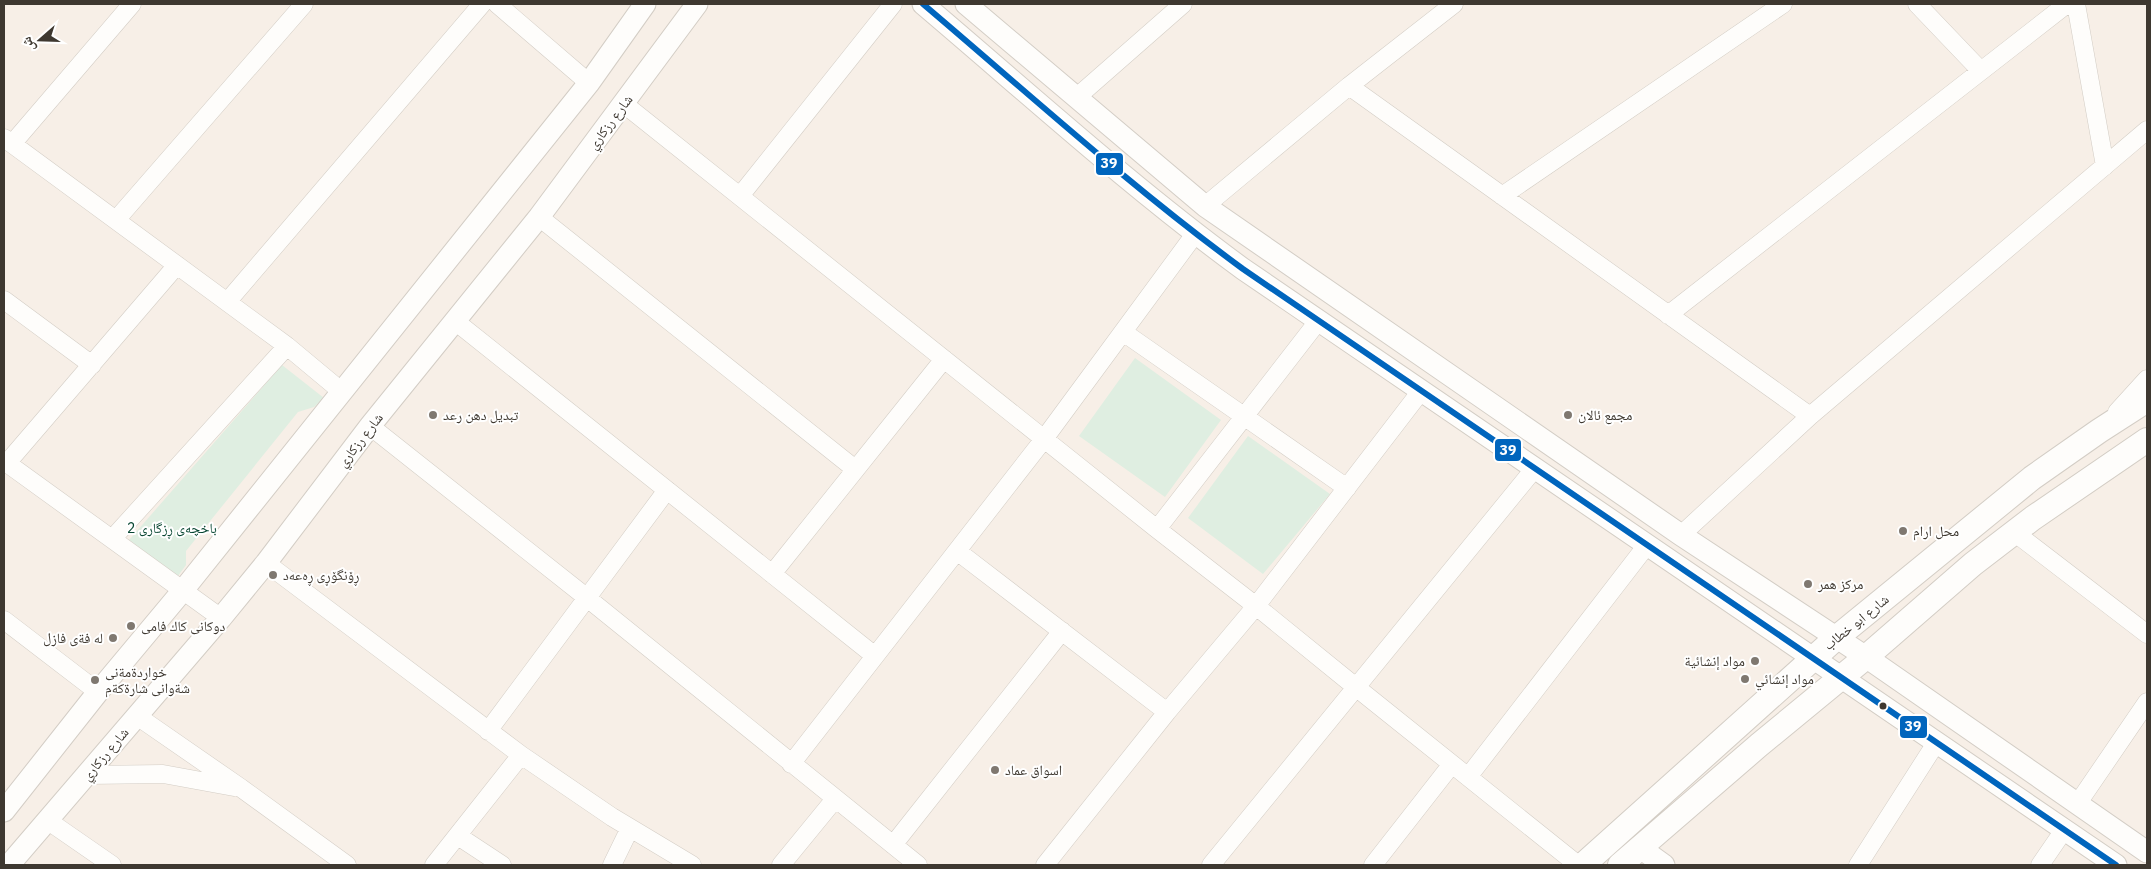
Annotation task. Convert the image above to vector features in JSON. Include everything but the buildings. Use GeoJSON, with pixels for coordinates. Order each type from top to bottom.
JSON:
{"type":"FeatureCollection","features":[{"type":"Feature","properties":{"kind":"main road","name":"شارع ابو خطاب"},"geometry":{"type":"LineString","coordinates":[[1583,865],[1836,638],[2032,478],[2147,400]]}},
{"type":"Feature","properties":{"kind":"main road"},"geometry":{"type":"LineString","coordinates":[[1620,865],[1973,564],[2014,532],[2147,440]]}},
{"type":"Feature","properties":{"kind":"street"},"geometry":{"type":"LineString","coordinates":[[132,4],[8,141],[287,346],[341,391]]}},
{"type":"Feature","properties":{"kind":"street"},"geometry":{"type":"LineString","coordinates":[[116,220],[304,4]]}},
{"type":"Feature","properties":{"kind":"street"},"geometry":{"type":"LineString","coordinates":[[227,302],[482,4]]}},
{"type":"Feature","properties":{"kind":"street"},"geometry":{"type":"LineString","coordinates":[[497,4],[590,83]]}},
{"type":"Feature","properties":{"kind":"street"},"geometry":{"type":"LineString","coordinates":[[6,805],[184,589],[590,83],[645,4]]}},
{"type":"Feature","properties":{"kind":"street","name":"شارع رزكاري"},"geometry":{"type":"LineString","coordinates":[[9,865],[88,775],[266,563],[370,426],[539,217],[697,4]]}},
{"type":"Feature","properties":{"kind":"street"},"geometry":{"type":"LineString","coordinates":[[740,196],[894,4]]}},
{"type":"Feature","properties":{"kind":"street"},"geometry":{"type":"LineString","coordinates":[[923,4],[1195,234],[1812,659],[2116,865]]}},
{"type":"Feature","properties":{"kind":"street"},"geometry":{"type":"LineString","coordinates":[[966,4],[1205,206],[1680,535],[1866,657],[2147,852]]}},
{"type":"Feature","properties":{"kind":"street"},"geometry":{"type":"LineString","coordinates":[[1077,97],[1184,4]]}},
{"type":"Feature","properties":{"kind":"street"},"geometry":{"type":"LineString","coordinates":[[1205,206],[1349,86],[1454,4]]}},
{"type":"Feature","properties":{"kind":"street"},"geometry":{"type":"LineString","coordinates":[[1502,196],[1784,4]]}},
{"type":"Feature","properties":{"kind":"street"},"geometry":{"type":"LineString","coordinates":[[1917,4],[1981,71]]}},
{"type":"Feature","properties":{"kind":"street"},"geometry":{"type":"LineString","coordinates":[[1668,315],[2067,4]]}},
{"type":"Feature","properties":{"kind":"street"},"geometry":{"type":"LineString","coordinates":[[2076,4],[2105,166]]}},
{"type":"Feature","properties":{"kind":"street"},"geometry":{"type":"LineString","coordinates":[[1349,86],[1810,416]]}},
{"type":"Feature","properties":{"kind":"street"},"geometry":{"type":"LineString","coordinates":[[624,104],[1256,606],[1578,865]]}},
{"type":"Feature","properties":{"kind":"street"},"geometry":{"type":"LineString","coordinates":[[1680,535],[1810,416],[2147,130]]}},
{"type":"Feature","properties":{"kind":"street"},"geometry":{"type":"LineString","coordinates":[[1119,171],[1138,150]]}},
{"type":"Feature","properties":{"kind":"street"},"geometry":{"type":"LineString","coordinates":[[539,217],[855,469]]}},
{"type":"Feature","properties":{"kind":"street"},"geometry":{"type":"LineString","coordinates":[[791,764],[1044,439],[1195,234]]}},
{"type":"Feature","properties":{"kind":"street"},"geometry":{"type":"LineString","coordinates":[[177,265],[92,365],[5,462],[184,589],[221,618]]}},
{"type":"Feature","properties":{"kind":"street"},"geometry":{"type":"LineString","coordinates":[[4,300],[92,365]]}},
{"type":"Feature","properties":{"kind":"street"},"geometry":{"type":"LineString","coordinates":[[1157,529],[1319,320]]}},
{"type":"Feature","properties":{"kind":"street"},"geometry":{"type":"LineString","coordinates":[[455,322],[875,656]]}},
{"type":"Feature","properties":{"kind":"street"},"geometry":{"type":"LineString","coordinates":[[1123,332],[1347,488]]}},
{"type":"Feature","properties":{"kind":"street"},"geometry":{"type":"LineString","coordinates":[[113,538],[287,346]]}},
{"type":"Feature","properties":{"kind":"street"},"geometry":{"type":"LineString","coordinates":[[772,574],[944,359]]}},
{"type":"Feature","properties":{"kind":"street"},"geometry":{"type":"LineString","coordinates":[[2099,431],[2147,379]]}},
{"type":"Feature","properties":{"kind":"street"},"geometry":{"type":"LineString","coordinates":[[1045,865],[1167,712],[1256,606],[1421,391]]}},
{"type":"Feature","properties":{"kind":"street"},"geometry":{"type":"LineString","coordinates":[[370,426],[918,865]]}},
{"type":"Feature","properties":{"kind":"street"},"geometry":{"type":"LineString","coordinates":[[1211,865],[1535,468]]}},
{"type":"Feature","properties":{"kind":"street"},"geometry":{"type":"LineString","coordinates":[[488,731],[667,490]]}},
{"type":"Feature","properties":{"kind":"street"},"geometry":{"type":"LineString","coordinates":[[2014,532],[2144,626]]}},
{"type":"Feature","properties":{"kind":"street"},"geometry":{"type":"LineString","coordinates":[[1468,777],[1647,545]]}},
{"type":"Feature","properties":{"kind":"street"},"geometry":{"type":"LineString","coordinates":[[957,551],[1167,712]]}},
{"type":"Feature","properties":{"kind":"street"},"geometry":{"type":"LineString","coordinates":[[266,563],[521,755],[630,828],[692,865]]}},
{"type":"Feature","properties":{"kind":"street"},"geometry":{"type":"LineString","coordinates":[[4,620],[98,692]]}},
{"type":"Feature","properties":{"kind":"street"},"geometry":{"type":"LineString","coordinates":[[893,845],[1062,631]]}},
{"type":"Feature","properties":{"kind":"street"},"geometry":{"type":"LineString","coordinates":[[2078,803],[2147,702]]}},
{"type":"Feature","properties":{"kind":"street"},"geometry":{"type":"LineString","coordinates":[[137,716],[347,865]]}},
{"type":"Feature","properties":{"kind":"street"},"geometry":{"type":"LineString","coordinates":[[1858,865],[1936,743]]}},
{"type":"Feature","properties":{"kind":"street"},"geometry":{"type":"LineString","coordinates":[[434,865],[521,755]]}},
{"type":"Feature","properties":{"kind":"street"},"geometry":{"type":"LineString","coordinates":[[1373,865],[1452,764]]}},
{"type":"Feature","properties":{"kind":"street"},"geometry":{"type":"LineString","coordinates":[[88,775],[163,774],[241,788]]}},
{"type":"Feature","properties":{"kind":"street"},"geometry":{"type":"LineString","coordinates":[[781,865],[835,799]]}},
{"type":"Feature","properties":{"kind":"street"},"geometry":{"type":"LineString","coordinates":[[47,820],[112,865]]}},
{"type":"Feature","properties":{"kind":"street"},"geometry":{"type":"LineString","coordinates":[[612,865],[630,828]]}},
{"type":"Feature","properties":{"kind":"street"},"geometry":{"type":"LineString","coordinates":[[2040,865],[2064,830]]}},
{"type":"Feature","properties":{"kind":"street"},"geometry":{"type":"LineString","coordinates":[[458,836],[502,865]]}},
{"type":"Feature","properties":{"kind":"street"},"geometry":{"type":"LineString","coordinates":[[1639,847],[1664,865]]}},
{"type":"Feature","properties":{"kind":"green space"},"geometry":{"type":"Polygon","coordinates":[[[1135,358],[1221,420],[1165,497],[1079,436],[1135,358]]]}},
{"type":"Feature","properties":{"kind":"green space","name":"باخچەی ڕزگاری 2"},"geometry":{"type":"Polygon","coordinates":[[[282,365],[324,398],[314,407],[298,412],[186,551],[186,565],[178,576],[129,540],[282,365]]]}},
{"type":"Feature","properties":{"kind":"green space"},"geometry":{"type":"Polygon","coordinates":[[[1248,436],[1330,494],[1263,574],[1188,518],[1248,436]]]}},
{"type":"Feature","properties":{"kind":"transit line","name":"39"},"geometry":{"type":"LineString","coordinates":[[923,4],[1120,173],[1243,269],[2116,865]]}},
{"type":"Feature","properties":{"kind":"place","name":"تبديل دهن رعد"},"geometry":{"type":"Point","coordinates":[433,415]}},
{"type":"Feature","properties":{"kind":"place","name":"مجمع ئالان"},"geometry":{"type":"Point","coordinates":[1568,415]}},
{"type":"Feature","properties":{"kind":"place","name":"محل ارام"},"geometry":{"type":"Point","coordinates":[1903,531]}},
{"type":"Feature","properties":{"kind":"place","name":"ڕۆنگۆڕی ڕەعەد"},"geometry":{"type":"Point","coordinates":[273,575]}},
{"type":"Feature","properties":{"kind":"place","name":"مركز همر"},"geometry":{"type":"Point","coordinates":[1808,584]}},
{"type":"Feature","properties":{"kind":"place","name":"دوكانى كاك فامى"},"geometry":{"type":"Point","coordinates":[131,626]}},
{"type":"Feature","properties":{"kind":"place","name":"له فةى فازل"},"geometry":{"type":"Point","coordinates":[113,638]}},
{"type":"Feature","properties":{"kind":"place","name":"مواد إنشائية"},"geometry":{"type":"Point","coordinates":[1755,661]}},
{"type":"Feature","properties":{"kind":"place","name":"مواد إنشائي"},"geometry":{"type":"Point","coordinates":[1745,679]}},
{"type":"Feature","properties":{"kind":"place","name":"خواردةمةنى شةوانى شارةكةم"},"geometry":{"type":"Point","coordinates":[95,680]}},
{"type":"Feature","properties":{"kind":"place","name":"اسواق عماد"},"geometry":{"type":"Point","coordinates":[995,770]}}]}
